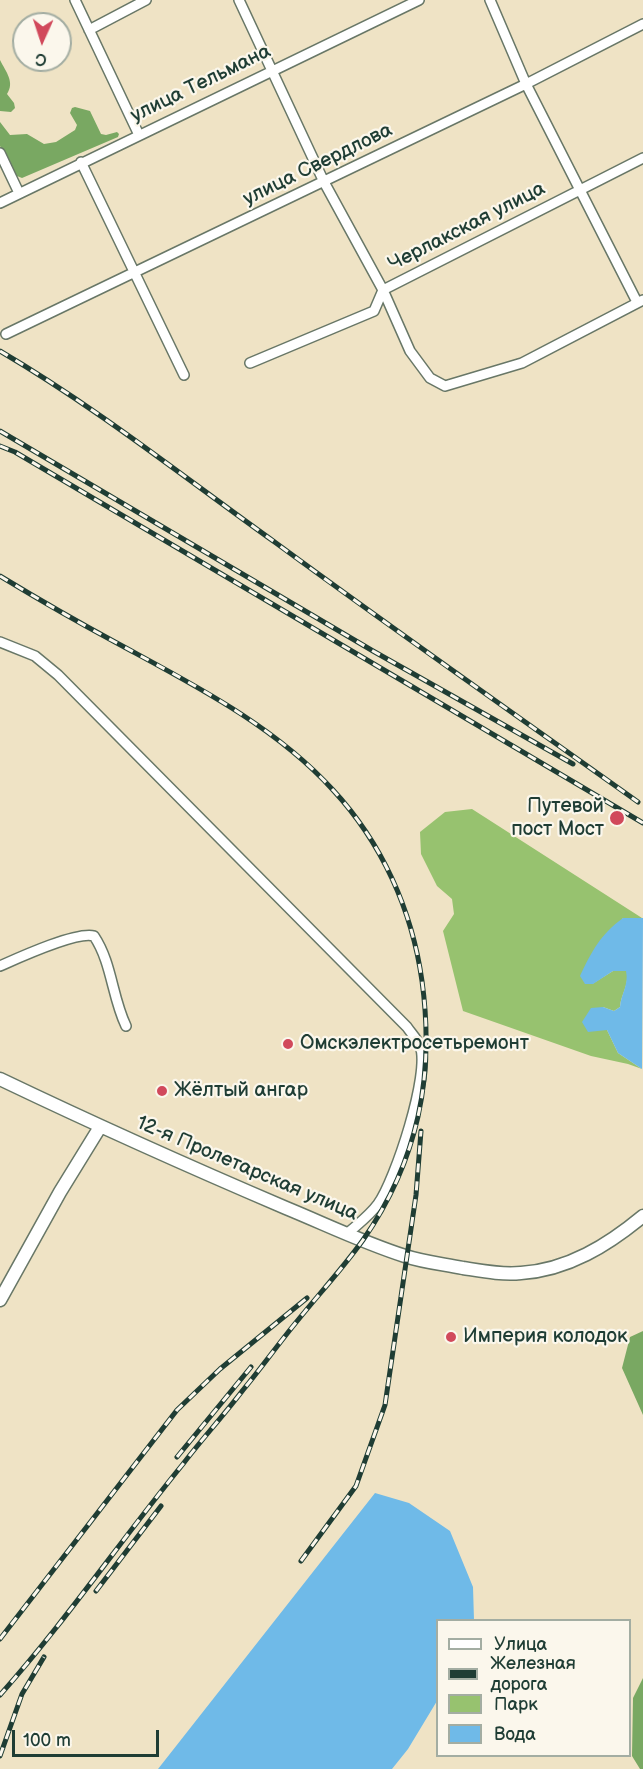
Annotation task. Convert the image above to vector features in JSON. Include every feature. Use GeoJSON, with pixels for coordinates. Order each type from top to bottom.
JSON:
{"type":"FeatureCollection","features":[{"type":"Feature","properties":{"kind":"main road","name":"12-я Пролетарская улица"},"geometry":{"type":"LineString","coordinates":[[0,1079],[100,1127],[406,1256],[487,1272],[539,1271],[575,1260],[609,1242],[643,1216]]}},
{"type":"Feature","properties":{"kind":"main road"},"geometry":{"type":"LineString","coordinates":[[0,1300],[60,1192],[100,1127]]}},
{"type":"Feature","properties":{"kind":"street"},"geometry":{"type":"LineString","coordinates":[[75,0],[140,135]]}},
{"type":"Feature","properties":{"kind":"street"},"geometry":{"type":"LineString","coordinates":[[89,30],[146,0]]}},
{"type":"Feature","properties":{"kind":"street"},"geometry":{"type":"LineString","coordinates":[[239,0],[324,182],[383,290],[410,351],[430,378],[445,386],[522,363],[640,301],[526,84],[490,0]]}},
{"type":"Feature","properties":{"kind":"street","name":"улица Тельмана"},"geometry":{"type":"LineString","coordinates":[[0,203],[272,69],[419,0]]}},
{"type":"Feature","properties":{"kind":"street","name":"улица Свердлова"},"geometry":{"type":"LineString","coordinates":[[6,334],[526,84],[643,24]]}},
{"type":"Feature","properties":{"kind":"street"},"geometry":{"type":"LineString","coordinates":[[0,153],[19,193]]}},
{"type":"Feature","properties":{"kind":"street","name":"Черлакская улица"},"geometry":{"type":"LineString","coordinates":[[250,363],[374,311],[383,290],[643,158]]}},
{"type":"Feature","properties":{"kind":"street"},"geometry":{"type":"LineString","coordinates":[[81,162],[184,375]]}},
{"type":"Feature","properties":{"kind":"street"},"geometry":{"type":"LineString","coordinates":[[0,642],[35,656],[58,675],[400,1021],[420,1046],[422,1058],[417,1097],[394,1173],[377,1205],[348,1233]]}},
{"type":"Feature","properties":{"kind":"street"},"geometry":{"type":"LineString","coordinates":[[0,966],[62,942],[86,935],[94,936],[110,972],[114,995],[126,1026]]}},
{"type":"Feature","properties":{"kind":"green space"},"geometry":{"type":"Polygon","coordinates":[[[0,60],[10,81],[7,94],[15,108],[11,112],[0,111],[0,60]]]}},
{"type":"Feature","properties":{"kind":"green space"},"geometry":{"type":"Polygon","coordinates":[[[75,107],[90,111],[101,134],[117,132],[118,137],[22,178],[17,176],[0,146],[0,122],[10,135],[27,134],[44,144],[56,142],[75,130],[77,125],[70,113],[75,107]]]}},
{"type":"Feature","properties":{"kind":"green space"},"geometry":{"type":"Polygon","coordinates":[[[472,809],[642,918],[623,918],[592,984],[613,971],[627,971],[627,981],[620,1007],[614,1011],[603,1007],[607,1030],[618,1053],[642,1069],[591,1056],[463,1011],[443,931],[454,914],[452,899],[437,886],[421,854],[420,832],[445,812],[472,809]]]}},
{"type":"Feature","properties":{"kind":"green space"},"geometry":{"type":"Polygon","coordinates":[[[643,1331],[643,1415],[622,1368],[630,1337],[643,1331]]]}},
{"type":"Feature","properties":{"kind":"green space"},"geometry":{"type":"Polygon","coordinates":[[[643,1678],[643,1769],[640,1769],[632,1756],[633,1698],[643,1678]]]}},
{"type":"Feature","properties":{"kind":"water"},"geometry":{"type":"Polygon","coordinates":[[[623,918],[643,918],[642,1069],[618,1053],[607,1030],[588,1032],[582,1022],[591,1008],[603,1007],[614,1011],[620,1007],[626,971],[613,971],[593,984],[585,984],[580,976],[597,944],[623,918]]]}},
{"type":"Feature","properties":{"kind":"water"},"geometry":{"type":"Polygon","coordinates":[[[375,1493],[409,1503],[450,1531],[473,1587],[474,1619],[436,1619],[436,1703],[408,1749],[392,1769],[158,1769],[375,1493]]]}},
{"type":"Feature","properties":{"kind":"railway"},"geometry":{"type":"LineString","coordinates":[[0,351],[106,420],[638,802]]}},
{"type":"Feature","properties":{"kind":"railway"},"geometry":{"type":"LineString","coordinates":[[0,431],[373,651],[573,764]]}},
{"type":"Feature","properties":{"kind":"railway"},"geometry":{"type":"LineString","coordinates":[[0,446],[15,452],[643,823]]}},
{"type":"Feature","properties":{"kind":"railway"},"geometry":{"type":"LineString","coordinates":[[0,576],[231,707],[285,745],[333,790],[366,832],[380,855],[402,903],[411,929],[422,981],[426,1050],[424,1084],[409,1148],[397,1180],[363,1240],[198,1445],[47,1639],[0,1695]]}},
{"type":"Feature","properties":{"kind":"railway"},"geometry":{"type":"LineString","coordinates":[[301,1561],[356,1486],[385,1405],[416,1195],[421,1131]]}},
{"type":"Feature","properties":{"kind":"railway"},"geometry":{"type":"LineString","coordinates":[[0,1639],[177,1410],[220,1369],[307,1298]]}},
{"type":"Feature","properties":{"kind":"railway"},"geometry":{"type":"LineString","coordinates":[[177,1457],[251,1367]]}},
{"type":"Feature","properties":{"kind":"railway"},"geometry":{"type":"LineString","coordinates":[[96,1591],[161,1506]]}},
{"type":"Feature","properties":{"kind":"railway"},"geometry":{"type":"LineString","coordinates":[[0,1756],[22,1694],[44,1657]]}},
{"type":"Feature","properties":{"kind":"place","name":"Путевой пост Мост"},"geometry":{"type":"Point","coordinates":[617,818]}},
{"type":"Feature","properties":{"kind":"place","name":"Омскэлектросетьремонт"},"geometry":{"type":"Point","coordinates":[288,1044]}},
{"type":"Feature","properties":{"kind":"place","name":"Жёлтый ангар"},"geometry":{"type":"Point","coordinates":[162,1091]}},
{"type":"Feature","properties":{"kind":"place","name":"Империя колодок"},"geometry":{"type":"Point","coordinates":[451,1337]}}]}
